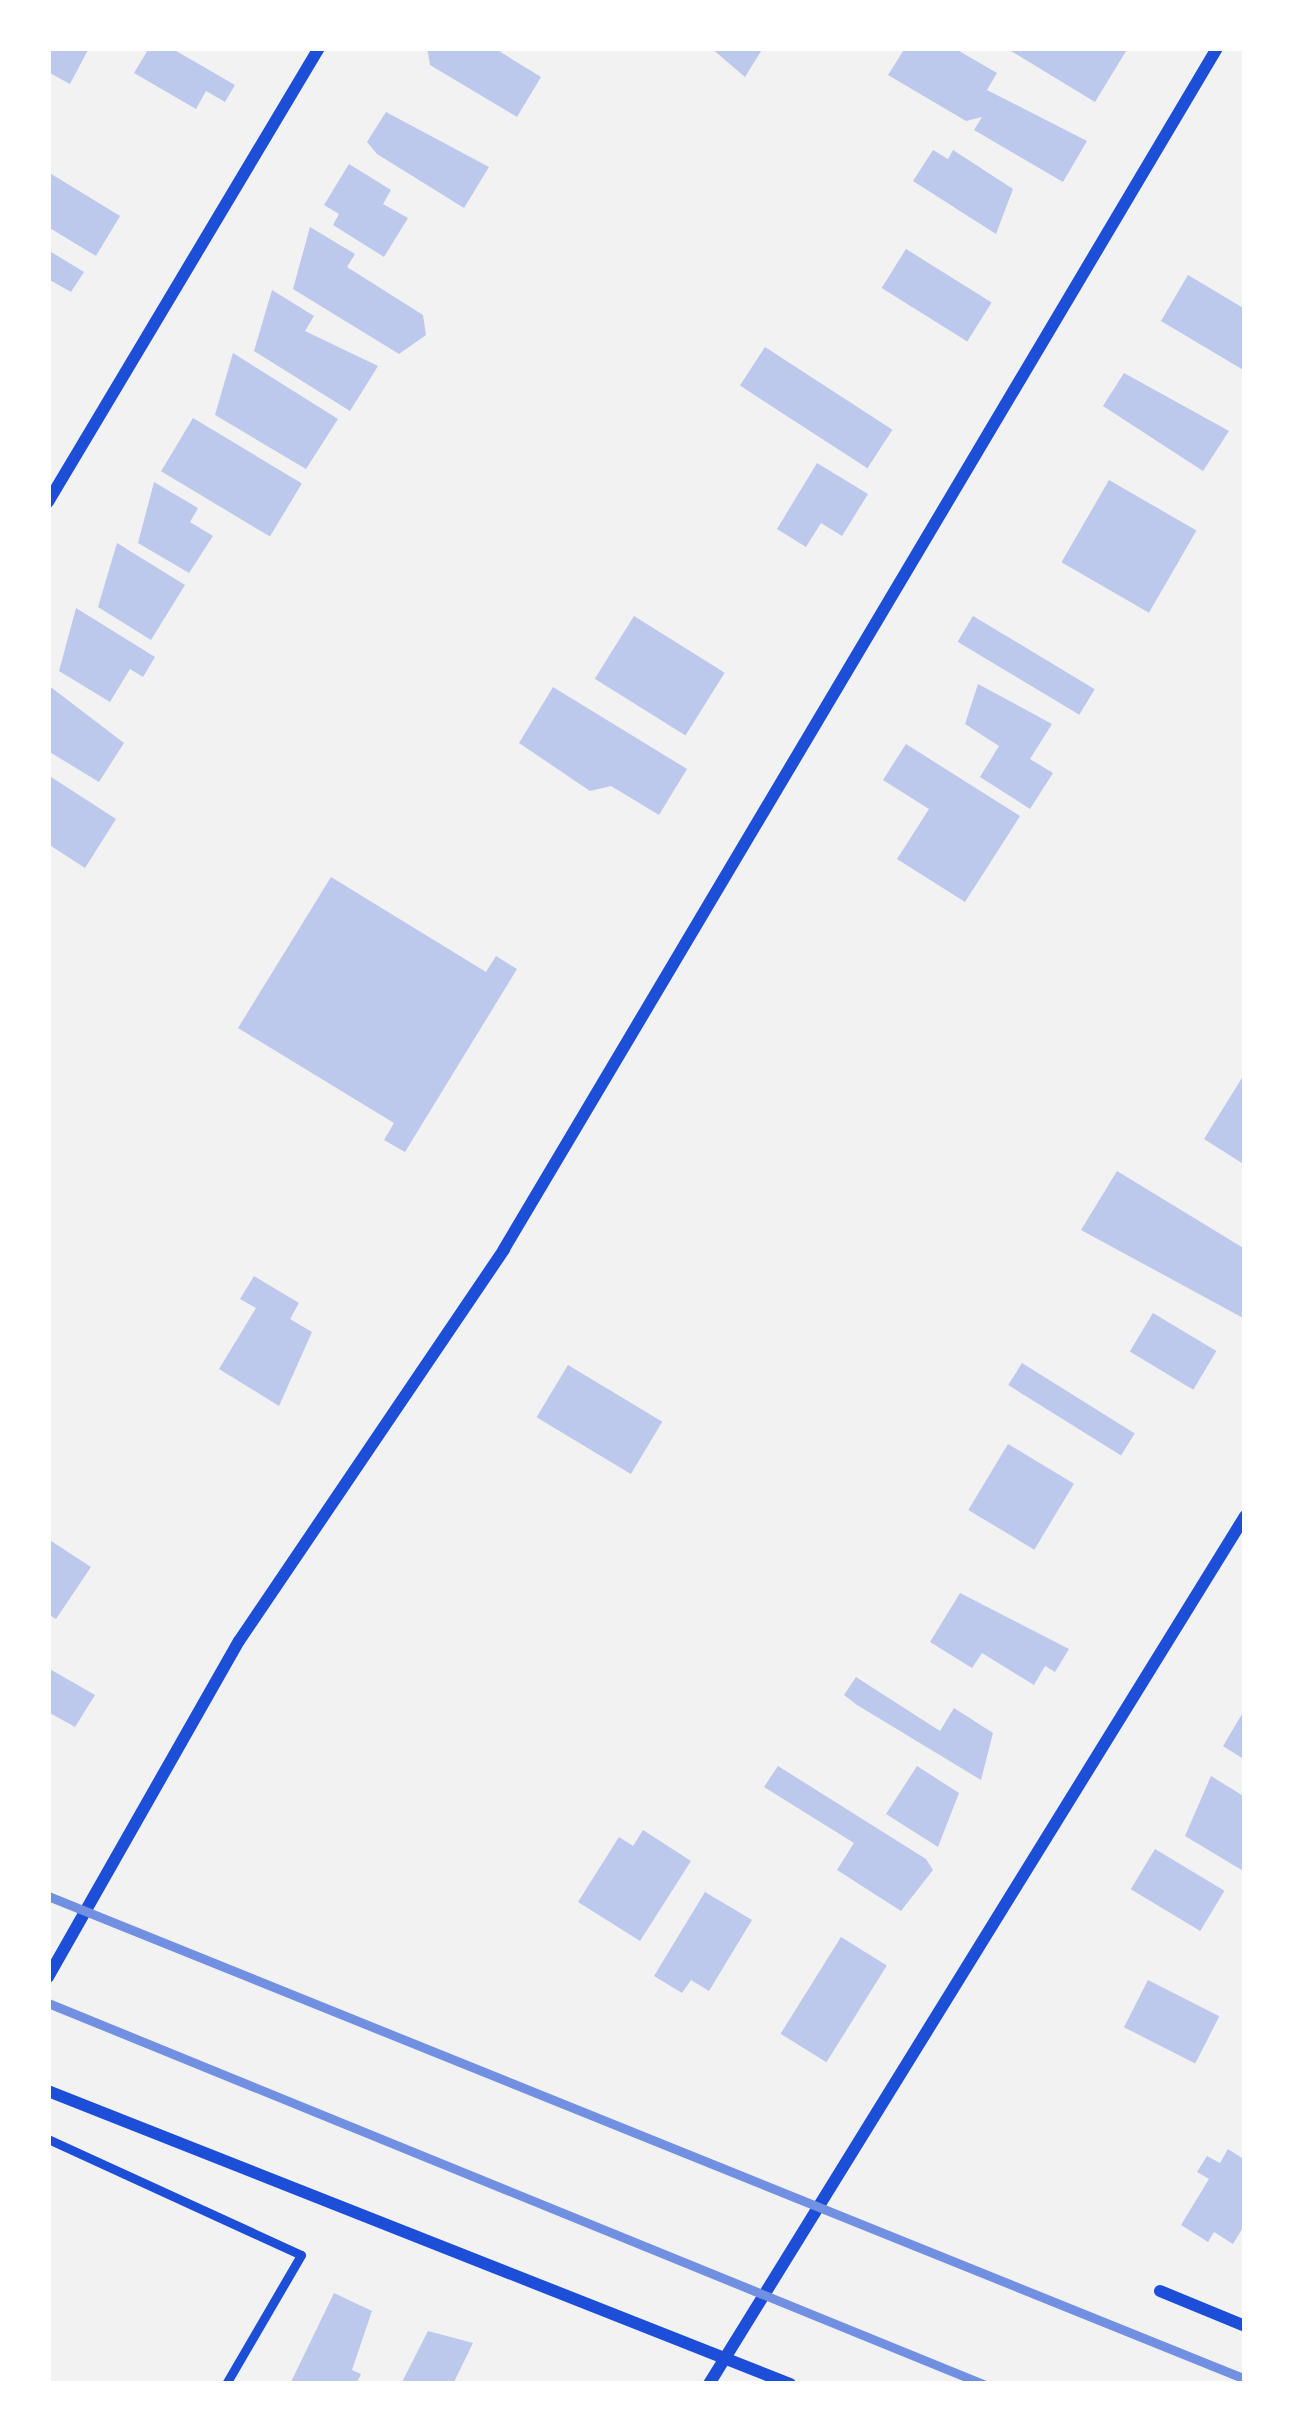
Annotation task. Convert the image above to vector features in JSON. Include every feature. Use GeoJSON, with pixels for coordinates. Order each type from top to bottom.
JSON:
{"type":"FeatureCollection","features":[{"type":"Feature","properties":{"kind":"street"},"geometry":{"type":"LineString","coordinates":[[48,502],[319,48]]}},
{"type":"Feature","properties":{"kind":"street"},"geometry":{"type":"LineString","coordinates":[[48,1977],[238,1641],[503,1249],[1217,48]]}},
{"type":"Feature","properties":{"kind":"street"},"geometry":{"type":"LineString","coordinates":[[709,2384],[1245,1516]]}},
{"type":"Feature","properties":{"kind":"street"},"geometry":{"type":"LineString","coordinates":[[48,2091],[790,2384]]}},
{"type":"Feature","properties":{"kind":"street"},"geometry":{"type":"LineString","coordinates":[[1160,2291],[1245,2326]]}},
{"type":"Feature","properties":{"kind":"lane"},"geometry":{"type":"LineString","coordinates":[[48,2139],[301,2255],[226,2384]]}},
{"type":"Feature","properties":{"kind":"building"},"geometry":{"type":"Polygon","coordinates":[[[48,48],[89,48],[70,84],[48,72],[48,48]]]}},
{"type":"Feature","properties":{"kind":"building"},"geometry":{"type":"Polygon","coordinates":[[[149,48],[171,48],[235,85],[225,102],[206,91],[196,109],[134,73],[149,48]]]}},
{"type":"Feature","properties":{"kind":"building"},"geometry":{"type":"Polygon","coordinates":[[[427,48],[494,48],[541,77],[517,117],[430,65],[427,48]]]}},
{"type":"Feature","properties":{"kind":"building"},"geometry":{"type":"Polygon","coordinates":[[[711,48],[763,48],[745,77],[711,48]]]}},
{"type":"Feature","properties":{"kind":"building"},"geometry":{"type":"Polygon","coordinates":[[[905,48],[954,48],[997,73],[987,90],[1087,141],[1063,182],[974,130],[982,117],[966,121],[888,75],[905,48]]]}},
{"type":"Feature","properties":{"kind":"building"},"geometry":{"type":"Polygon","coordinates":[[[1006,48],[1128,48],[1095,102],[1006,48]]]}},
{"type":"Feature","properties":{"kind":"building"},"geometry":{"type":"Polygon","coordinates":[[[386,112],[489,167],[464,208],[377,154],[367,142],[386,112]]]}},
{"type":"Feature","properties":{"kind":"building"},"geometry":{"type":"Polygon","coordinates":[[[933,150],[948,159],[953,150],[1013,189],[996,234],[913,181],[933,150]]]}},
{"type":"Feature","properties":{"kind":"building"},"geometry":{"type":"Polygon","coordinates":[[[349,164],[391,190],[383,204],[408,218],[384,257],[333,225],[339,214],[324,205],[349,164]]]}},
{"type":"Feature","properties":{"kind":"building"},"geometry":{"type":"Polygon","coordinates":[[[48,172],[120,216],[96,256],[48,227],[48,172]]]}},
{"type":"Feature","properties":{"kind":"building"},"geometry":{"type":"Polygon","coordinates":[[[310,227],[355,254],[347,267],[423,315],[426,335],[399,354],[293,289],[310,227]]]}},
{"type":"Feature","properties":{"kind":"building"},"geometry":{"type":"Polygon","coordinates":[[[906,249],[992,303],[967,342],[882,288],[906,249]]]}},
{"type":"Feature","properties":{"kind":"building"},"geometry":{"type":"Polygon","coordinates":[[[48,250],[84,272],[71,292],[48,279],[48,250]]]}},
{"type":"Feature","properties":{"kind":"building"},"geometry":{"type":"Polygon","coordinates":[[[1188,275],[1245,309],[1245,371],[1161,321],[1188,275]]]}},
{"type":"Feature","properties":{"kind":"building"},"geometry":{"type":"Polygon","coordinates":[[[272,290],[314,316],[305,331],[378,366],[350,411],[254,351],[272,290]]]}},
{"type":"Feature","properties":{"kind":"building"},"geometry":{"type":"Polygon","coordinates":[[[765,347],[892,430],[867,468],[740,386],[765,347]]]}},
{"type":"Feature","properties":{"kind":"building"},"geometry":{"type":"Polygon","coordinates":[[[233,353],[338,419],[306,469],[215,415],[233,353]]]}},
{"type":"Feature","properties":{"kind":"building"},"geometry":{"type":"Polygon","coordinates":[[[1124,373],[1229,431],[1203,471],[1103,406],[1124,373]]]}},
{"type":"Feature","properties":{"kind":"building"},"geometry":{"type":"Polygon","coordinates":[[[193,418],[302,483],[270,537],[161,471],[193,418]]]}},
{"type":"Feature","properties":{"kind":"building"},"geometry":{"type":"Polygon","coordinates":[[[817,463],[868,494],[842,536],[821,523],[806,547],[777,529],[817,463]]]}},
{"type":"Feature","properties":{"kind":"building"},"geometry":{"type":"Polygon","coordinates":[[[1109,480],[1196,530],[1149,613],[1062,562],[1109,480]]]}},
{"type":"Feature","properties":{"kind":"building"},"geometry":{"type":"Polygon","coordinates":[[[154,482],[198,508],[190,522],[213,536],[189,573],[138,543],[154,482]]]}},
{"type":"Feature","properties":{"kind":"building"},"geometry":{"type":"Polygon","coordinates":[[[117,543],[185,585],[151,640],[98,607],[117,543]]]}},
{"type":"Feature","properties":{"kind":"building"},"geometry":{"type":"Polygon","coordinates":[[[76,608],[155,657],[143,677],[130,669],[110,702],[59,671],[76,608]]]}},
{"type":"Feature","properties":{"kind":"building"},"geometry":{"type":"Polygon","coordinates":[[[634,616],[725,673],[686,735],[595,679],[634,616]]]}},
{"type":"Feature","properties":{"kind":"building"},"geometry":{"type":"Polygon","coordinates":[[[973,616],[1095,689],[1079,715],[958,642],[973,616]]]}},
{"type":"Feature","properties":{"kind":"building"},"geometry":{"type":"Polygon","coordinates":[[[978,684],[1052,724],[1030,759],[1053,773],[1030,809],[980,777],[999,746],[965,724],[978,684]]]}},
{"type":"Feature","properties":{"kind":"building"},"geometry":{"type":"Polygon","coordinates":[[[48,685],[124,743],[99,782],[48,751],[48,685]]]}},
{"type":"Feature","properties":{"kind":"building"},"geometry":{"type":"Polygon","coordinates":[[[553,687],[687,769],[659,815],[611,786],[590,791],[519,743],[553,687]]]}},
{"type":"Feature","properties":{"kind":"building"},"geometry":{"type":"Polygon","coordinates":[[[906,744],[1020,816],[965,902],[897,859],[929,809],[883,780],[906,744]]]}},
{"type":"Feature","properties":{"kind":"building"},"geometry":{"type":"Polygon","coordinates":[[[48,775],[116,819],[85,868],[48,844],[48,775]]]}},
{"type":"Feature","properties":{"kind":"building"},"geometry":{"type":"Polygon","coordinates":[[[331,877],[486,972],[496,956],[517,969],[405,1152],[384,1140],[394,1123],[238,1028],[331,877]]]}},
{"type":"Feature","properties":{"kind":"building"},"geometry":{"type":"Polygon","coordinates":[[[1245,1073],[1245,1165],[1204,1139],[1245,1073]]]}},
{"type":"Feature","properties":{"kind":"building"},"geometry":{"type":"Polygon","coordinates":[[[1117,1171],[1245,1249],[1245,1319],[1081,1230],[1117,1171]]]}},
{"type":"Feature","properties":{"kind":"building"},"geometry":{"type":"Polygon","coordinates":[[[254,1276],[299,1303],[290,1319],[312,1332],[279,1406],[219,1369],[256,1308],[240,1299],[254,1276]]]}},
{"type":"Feature","properties":{"kind":"building"},"geometry":{"type":"Polygon","coordinates":[[[1153,1313],[1216,1351],[1193,1390],[1130,1352],[1153,1313]]]}},
{"type":"Feature","properties":{"kind":"building"},"geometry":{"type":"Polygon","coordinates":[[[1022,1363],[1135,1433],[1121,1456],[1008,1385],[1022,1363]]]}},
{"type":"Feature","properties":{"kind":"building"},"geometry":{"type":"Polygon","coordinates":[[[568,1365],[662,1422],[631,1474],[537,1417],[568,1365]]]}},
{"type":"Feature","properties":{"kind":"building"},"geometry":{"type":"Polygon","coordinates":[[[1008,1444],[1074,1484],[1034,1550],[968,1510],[1008,1444]]]}},
{"type":"Feature","properties":{"kind":"building"},"geometry":{"type":"Polygon","coordinates":[[[48,1539],[91,1567],[56,1619],[48,1614],[48,1539]]]}},
{"type":"Feature","properties":{"kind":"building"},"geometry":{"type":"Polygon","coordinates":[[[960,1593],[1069,1649],[1055,1672],[1045,1666],[1034,1685],[982,1653],[972,1668],[930,1642],[960,1593]]]}},
{"type":"Feature","properties":{"kind":"building"},"geometry":{"type":"Polygon","coordinates":[[[48,1668],[95,1695],[75,1727],[48,1712],[48,1668]]]}},
{"type":"Feature","properties":{"kind":"building"},"geometry":{"type":"Polygon","coordinates":[[[856,1677],[940,1731],[954,1708],[993,1733],[981,1780],[844,1695],[856,1677]]]}},
{"type":"Feature","properties":{"kind":"building"},"geometry":{"type":"Polygon","coordinates":[[[1245,1709],[1245,1760],[1223,1746],[1245,1709]]]}},
{"type":"Feature","properties":{"kind":"building"},"geometry":{"type":"Polygon","coordinates":[[[778,1766],[926,1859],[933,1870],[901,1911],[837,1870],[854,1843],[764,1787],[778,1766]]]}},
{"type":"Feature","properties":{"kind":"building"},"geometry":{"type":"Polygon","coordinates":[[[917,1766],[959,1793],[938,1847],[886,1814],[917,1766]]]}},
{"type":"Feature","properties":{"kind":"building"},"geometry":{"type":"Polygon","coordinates":[[[1211,1776],[1245,1797],[1245,1872],[1185,1836],[1211,1776]]]}},
{"type":"Feature","properties":{"kind":"building"},"geometry":{"type":"Polygon","coordinates":[[[643,1830],[691,1861],[640,1941],[578,1902],[619,1837],[633,1846],[643,1830]]]}},
{"type":"Feature","properties":{"kind":"building"},"geometry":{"type":"Polygon","coordinates":[[[1155,1849],[1224,1891],[1200,1931],[1131,1889],[1155,1849]]]}},
{"type":"Feature","properties":{"kind":"building"},"geometry":{"type":"Polygon","coordinates":[[[705,1892],[752,1920],[709,1991],[691,1980],[682,1993],[654,1976],[705,1892]]]}},
{"type":"Feature","properties":{"kind":"building"},"geometry":{"type":"Polygon","coordinates":[[[841,1937],[887,1966],[826,2062],[781,2034],[841,1937]]]}},
{"type":"Feature","properties":{"kind":"building"},"geometry":{"type":"Polygon","coordinates":[[[1148,1980],[1219,2016],[1195,2064],[1124,2027],[1148,1980]]]}},
{"type":"Feature","properties":{"kind":"building"},"geometry":{"type":"Polygon","coordinates":[[[1228,2149],[1245,2160],[1245,2224],[1233,2244],[1214,2232],[1208,2242],[1181,2225],[1209,2179],[1197,2172],[1207,2156],[1220,2163],[1228,2149]]]}},
{"type":"Feature","properties":{"kind":"building"},"geometry":{"type":"Polygon","coordinates":[[[334,2293],[372,2311],[352,2370],[361,2374],[356,2384],[290,2384],[334,2293]]]}},
{"type":"Feature","properties":{"kind":"building"},"geometry":{"type":"Polygon","coordinates":[[[428,2331],[473,2343],[453,2384],[401,2384],[428,2331]]]}},
{"type":"Feature","properties":{"kind":"railway"},"geometry":{"type":"LineString","coordinates":[[48,1896],[1245,2379]]}},
{"type":"Feature","properties":{"kind":"railway"},"geometry":{"type":"LineString","coordinates":[[48,2003],[983,2384]]}}]}
